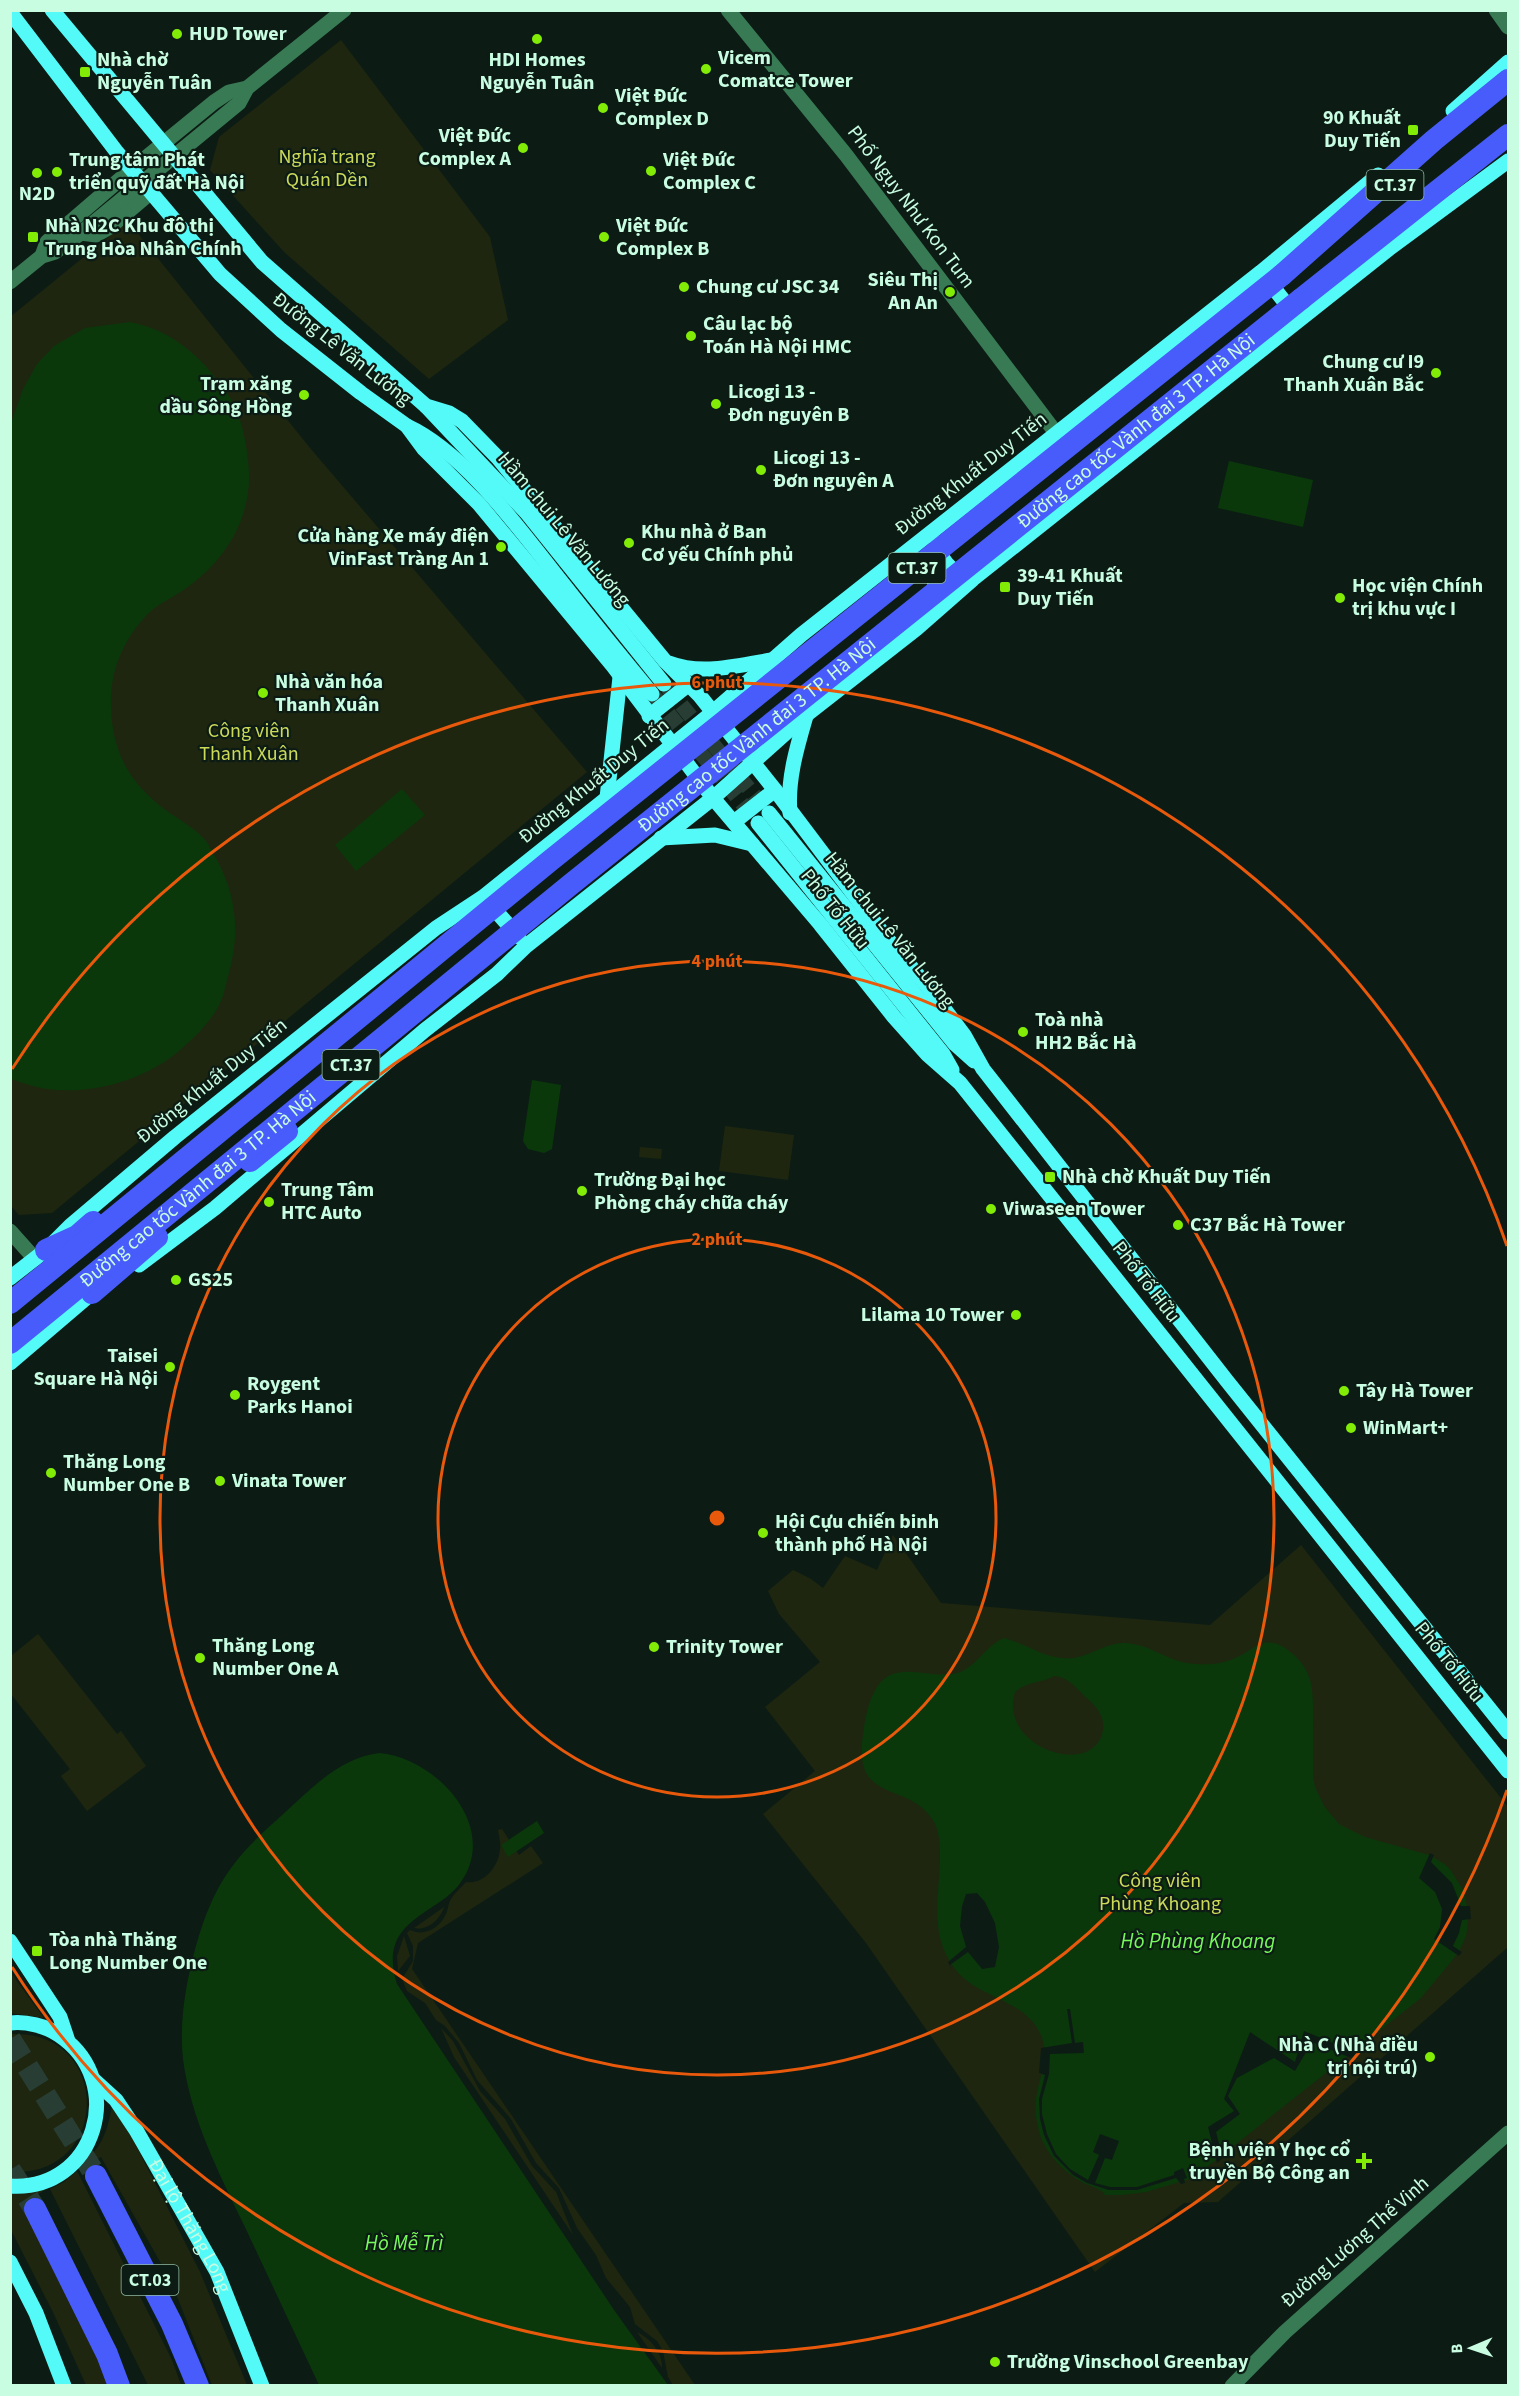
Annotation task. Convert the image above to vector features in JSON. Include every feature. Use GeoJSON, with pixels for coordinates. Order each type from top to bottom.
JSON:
{"type":"FeatureCollection","features":[{"type":"Feature","properties":{"kind":"highway"},"geometry":{"type":"LineString","coordinates":[[1272,274],[1509,80]]}},
{"type":"Feature","properties":{"kind":"highway","name":"Đường cao tốc Vành đai 3 TP. Hà Nội"},"geometry":{"type":"LineString","coordinates":[[10,1303],[1272,274],[1509,95]]}},
{"type":"Feature","properties":{"kind":"highway","name":"Đường cao tốc Vành đai 3 TP. Hà Nội"},"geometry":{"type":"LineString","coordinates":[[10,1343],[570,885],[1300,310],[1509,135]]}},
{"type":"Feature","properties":{"kind":"highway"},"geometry":{"type":"LineString","coordinates":[[1300,310],[1509,147]]}},
{"type":"Feature","properties":{"kind":"highway"},"geometry":{"type":"LineString","coordinates":[[92,1293],[139,1251],[501,957],[691,788]]}},
{"type":"Feature","properties":{"kind":"highway"},"geometry":{"type":"LineString","coordinates":[[41,1254],[77,1236],[406,965],[551,860]]}},
{"type":"Feature","properties":{"kind":"highway","name":"CT.03"},"geometry":{"type":"LineString","coordinates":[[96,2176],[172,2324],[198,2385]]}},
{"type":"Feature","properties":{"kind":"highway"},"geometry":{"type":"LineString","coordinates":[[34,2209],[107,2354],[119,2385]]}},
{"type":"Feature","properties":{"kind":"main road","name":"Đường Lê Văn Lương"},"geometry":{"type":"LineString","coordinates":[[52,10],[262,262],[426,406],[449,413],[462,422],[498,458],[665,661],[713,712]]}},
{"type":"Feature","properties":{"kind":"main road","name":"Đường Lê Văn Lương"},"geometry":{"type":"LineString","coordinates":[[10,12],[146,188],[220,274],[245,299],[407,426],[424,449],[479,504],[518,549],[672,745]]}},
{"type":"Feature","properties":{"kind":"main road","name":"Đường Khuất Duy Tiến"},"geometry":{"type":"LineString","coordinates":[[10,1278],[41,1254],[70,1226],[175,1137],[436,928],[483,897],[608,798],[809,629],[1056,433],[1272,274],[1509,62]]}},
{"type":"Feature","properties":{"kind":"main road"},"geometry":{"type":"LineString","coordinates":[[10,1363],[92,1293],[116,1281],[215,1208],[417,1037],[496,974],[526,946],[713,798],[806,715],[944,606],[973,579],[1300,310],[1509,161]]}},
{"type":"Feature","properties":{"kind":"main road"},"geometry":{"type":"LineString","coordinates":[[1272,274],[1300,310]]}},
{"type":"Feature","properties":{"kind":"main road","name":"Hầm chui Lê Văn Lương"},"geometry":{"type":"LineString","coordinates":[[426,406],[527,513],[664,684]]}},
{"type":"Feature","properties":{"kind":"main road","name":"Hầm chui Lê Văn Lương"},"geometry":{"type":"LineString","coordinates":[[407,426],[426,435],[470,474],[514,522],[652,694]]}},
{"type":"Feature","properties":{"kind":"main road"},"geometry":{"type":"LineString","coordinates":[[936,528],[937,545],[942,559],[955,571],[973,579]]}},
{"type":"Feature","properties":{"kind":"main road"},"geometry":{"type":"LineString","coordinates":[[905,554],[920,561],[930,571],[937,583],[944,606]]}},
{"type":"Feature","properties":{"kind":"main road"},"geometry":{"type":"LineString","coordinates":[[665,661],[693,670],[718,669],[775,659]]}},
{"type":"Feature","properties":{"kind":"main road"},"geometry":{"type":"LineString","coordinates":[[608,798],[620,677]]}},
{"type":"Feature","properties":{"kind":"main road"},"geometry":{"type":"LineString","coordinates":[[649,716],[688,685]]}},
{"type":"Feature","properties":{"kind":"main road","name":"Phố Tố Hữu"},"geometry":{"type":"LineString","coordinates":[[713,712],[952,1018],[983,1069],[1234,1390],[1509,1732]]}},
{"type":"Feature","properties":{"kind":"main road"},"geometry":{"type":"LineString","coordinates":[[790,813],[792,770],[806,715]]}},
{"type":"Feature","properties":{"kind":"main road","name":"Phố Tố Hữu"},"geometry":{"type":"LineString","coordinates":[[672,745],[894,1017],[927,1054],[960,1083],[1509,1771]]}},
{"type":"Feature","properties":{"kind":"main road"},"geometry":{"type":"LineString","coordinates":[[734,822],[775,790]]}},
{"type":"Feature","properties":{"kind":"main road","name":"Hầm chui Lê Văn Lương"},"geometry":{"type":"LineString","coordinates":[[960,1083],[943,1054],[763,818],[955,1044],[983,1069]]}},
{"type":"Feature","properties":{"kind":"main road"},"geometry":{"type":"LineString","coordinates":[[661,838],[715,835],[754,844]]}},
{"type":"Feature","properties":{"kind":"main road"},"geometry":{"type":"LineString","coordinates":[[483,897],[526,946]]}},
{"type":"Feature","properties":{"kind":"main road"},"geometry":{"type":"LineString","coordinates":[[10,1941],[60,2018],[68,2041]]}},
{"type":"Feature","properties":{"kind":"main road"},"geometry":{"type":"LineString","coordinates":[[10,2023],[37,2025],[53,2031],[68,2041],[84,2058],[94,2080],[98,2098],[97,2117],[91,2138],[79,2157],[62,2172],[42,2183],[21,2187],[10,2186]]}},
{"type":"Feature","properties":{"kind":"main road","name":"Đại lộ Thăng Long"},"geometry":{"type":"LineString","coordinates":[[94,2080],[116,2100],[136,2130],[212,2263],[262,2385]]}},
{"type":"Feature","properties":{"kind":"main road"},"geometry":{"type":"LineString","coordinates":[[10,2262],[36,2313],[64,2385]]}},
{"type":"Feature","properties":{"kind":"street"},"geometry":{"type":"LineString","coordinates":[[81,233],[96,235],[110,227],[174,156],[239,103],[247,88],[344,10]]}},
{"type":"Feature","properties":{"kind":"street","name":"Phố Ngụy Như Kon Tum"},"geometry":{"type":"LineString","coordinates":[[728,10],[846,155],[1056,433]]}},
{"type":"Feature","properties":{"kind":"street"},"geometry":{"type":"LineString","coordinates":[[1496,10],[1509,27]]}},
{"type":"Feature","properties":{"kind":"street"},"geometry":{"type":"LineString","coordinates":[[42,256],[47,242],[163,142],[229,92],[247,88]]}},
{"type":"Feature","properties":{"kind":"street"},"geometry":{"type":"LineString","coordinates":[[184,126],[195,139]]}},
{"type":"Feature","properties":{"kind":"street"},"geometry":{"type":"LineString","coordinates":[[118,181],[128,194]]}},
{"type":"Feature","properties":{"kind":"street"},"geometry":{"type":"LineString","coordinates":[[10,282],[42,256],[55,252],[81,233],[128,194],[146,188]]}},
{"type":"Feature","properties":{"kind":"street"},"geometry":{"type":"LineString","coordinates":[[10,1231],[41,1254]]}},
{"type":"Feature","properties":{"kind":"street","name":"Đường Lương Thế Vinh"},"geometry":{"type":"LineString","coordinates":[[1232,2385],[1285,2332],[1509,2133]]}},
{"type":"Feature","properties":{"kind":"green space","name":"Nghĩa trang Quán Dền"},"geometry":{"type":"Polygon","coordinates":[[[341,40],[490,237],[508,320],[429,379],[284,252],[210,170],[219,137],[341,40]]]}},
{"type":"Feature","properties":{"kind":"green space","name":"Công viên Thanh Xuân"},"geometry":{"type":"Polygon","coordinates":[[[128,221],[310,448],[587,772],[52,1213],[19,1215],[10,1205],[10,317],[128,221]]]}},
{"type":"Feature","properties":{"kind":"green space"},"geometry":{"type":"Polygon","coordinates":[[[725,1126],[794,1135],[788,1180],[719,1171],[725,1126]]]}},
{"type":"Feature","properties":{"kind":"green space"},"geometry":{"type":"Polygon","coordinates":[[[640,1147],[662,1149],[661,1159],[639,1157],[640,1147]]]}},
{"type":"Feature","properties":{"kind":"green space","name":"Công viên Phùng Khoang"},"geometry":{"type":"Polygon","coordinates":[[[893,1535],[941,1603],[1210,1625],[1301,1545],[1508,1807],[1508,1947],[1218,2202],[1184,2203],[1095,2272],[866,1943],[763,1814],[815,1771],[765,1707],[820,1662],[779,1614],[768,1591],[793,1570],[823,1588],[845,1556],[877,1570],[893,1535]]]}},
{"type":"Feature","properties":{"kind":"green space"},"geometry":{"type":"Polygon","coordinates":[[[38,1634],[117,1734],[121,1731],[146,1766],[87,1811],[61,1776],[70,1769],[11,1694],[11,1656],[38,1634]]]}},
{"type":"Feature","properties":{"kind":"green space"},"geometry":{"type":"Polygon","coordinates":[[[502,1829],[519,1855],[531,1846],[543,1863],[418,1943],[412,1969],[695,2385],[673,2385],[668,2377],[663,2351],[657,2341],[635,2324],[630,2307],[606,2278],[596,2255],[577,2228],[559,2188],[536,2163],[511,2119],[477,2080],[459,2043],[445,2026],[436,2020],[425,2003],[407,1991],[402,1979],[413,1961],[413,1946],[407,1933],[410,1930],[426,1932],[436,1927],[447,1912],[455,1893],[466,1882],[478,1881],[489,1873],[499,1856],[498,1830],[502,1829]]]}},
{"type":"Feature","properties":{"kind":"green space"},"geometry":{"type":"Polygon","coordinates":[[[444,1907],[432,1924],[424,1928],[414,1928],[444,1907]]]}},
{"type":"Feature","properties":{"kind":"green space"},"geometry":{"type":"Polygon","coordinates":[[[404,1936],[410,1956],[398,1971],[397,1956],[404,1936]]]}},
{"type":"Feature","properties":{"kind":"green space"},"geometry":{"type":"Polygon","coordinates":[[[11,1973],[43,2017],[43,2018],[11,2013],[11,1973]]]}},
{"type":"Feature","properties":{"kind":"green space"},"geometry":{"type":"Polygon","coordinates":[[[441,2028],[453,2041],[480,2091],[505,2119],[532,2166],[556,2192],[573,2235],[454,2057],[441,2028]]]}},
{"type":"Feature","properties":{"kind":"green space"},"geometry":{"type":"Polygon","coordinates":[[[11,2034],[44,2039],[68,2054],[82,2077],[87,2103],[82,2129],[68,2152],[44,2167],[11,2172],[11,2034]]]}},
{"type":"Feature","properties":{"kind":"green space"},"geometry":{"type":"Polygon","coordinates":[[[112,2106],[119,2112],[200,2272],[247,2385],[212,2385],[171,2281],[101,2157],[82,2166],[103,2139],[112,2106]]]}},
{"type":"Feature","properties":{"kind":"green space"},"geometry":{"type":"Polygon","coordinates":[[[77,2171],[172,2360],[181,2385],[148,2385],[50,2189],[64,2182],[77,2171]]]}},
{"type":"Feature","properties":{"kind":"green space"},"geometry":{"type":"Polygon","coordinates":[[[45,2190],[25,2203],[112,2385],[86,2385],[53,2312],[11,2230],[11,2194],[45,2190]]]}},
{"type":"Feature","properties":{"kind":"green space"},"geometry":{"type":"Polygon","coordinates":[[[637,2332],[655,2347],[662,2362],[662,2368],[637,2332]]]}},
{"type":"Feature","properties":{"kind":"water"},"geometry":{"type":"Polygon","coordinates":[[[130,322],[159,331],[183,346],[205,365],[230,397],[241,423],[245,441],[249,480],[247,498],[235,533],[214,564],[185,589],[154,609],[137,627],[119,658],[111,693],[115,738],[119,753],[133,778],[154,801],[202,837],[217,860],[233,904],[234,949],[222,999],[208,1022],[179,1051],[150,1070],[117,1083],[82,1090],[47,1089],[11,1079],[11,423],[23,389],[37,364],[54,346],[85,328],[130,322]]]}},
{"type":"Feature","properties":{"kind":"water"},"geometry":{"type":"Polygon","coordinates":[[[1229,461],[1313,480],[1303,527],[1218,508],[1229,461]]]}},
{"type":"Feature","properties":{"kind":"water"},"geometry":{"type":"Polygon","coordinates":[[[402,789],[425,815],[356,871],[335,845],[402,789]]]}},
{"type":"Feature","properties":{"kind":"water"},"geometry":{"type":"Polygon","coordinates":[[[532,1080],[561,1085],[552,1149],[544,1153],[528,1149],[523,1141],[532,1080]]]}},
{"type":"Feature","properties":{"kind":"water","name":"Hồ Phùng Khoang"},"geometry":{"type":"Polygon","coordinates":[[[1004,1638],[1046,1655],[1064,1658],[1074,1658],[1112,1644],[1126,1643],[1135,1644],[1186,1663],[1200,1664],[1215,1664],[1230,1660],[1264,1643],[1280,1645],[1298,1659],[1311,1684],[1313,1775],[1315,1787],[1324,1806],[1339,1824],[1365,1837],[1429,1855],[1443,1863],[1450,1869],[1463,1890],[1467,1906],[1466,1936],[1459,1952],[1421,1998],[1193,2178],[1146,2192],[1105,2195],[1100,2190],[1070,2175],[1051,2155],[1040,2134],[1036,2111],[1037,2092],[1045,2053],[1042,2038],[1035,2025],[1025,2015],[977,1987],[955,1969],[942,1943],[937,1916],[940,1850],[935,1824],[925,1810],[912,1801],[886,1790],[866,1773],[862,1758],[866,1716],[874,1692],[884,1679],[902,1672],[943,1675],[961,1672],[1004,1638]],[[1054,1676],[1020,1688],[1015,1692],[1014,1712],[1020,1729],[1033,1742],[1050,1751],[1067,1755],[1083,1753],[1096,1745],[1103,1730],[1102,1718],[1093,1704],[1074,1685],[1054,1676]]]}},
{"type":"Feature","properties":{"kind":"water","name":"Hồ Mễ Trì"},"geometry":{"type":"Polygon","coordinates":[[[379,1753],[401,1758],[422,1768],[441,1782],[457,1800],[468,1820],[473,1842],[470,1864],[458,1886],[412,1922],[399,1936],[394,1948],[393,1960],[397,1984],[614,2310],[668,2385],[319,2385],[215,2165],[192,2103],[182,2045],[186,1988],[208,1909],[223,1879],[243,1853],[308,1791],[348,1763],[379,1753]]]}},
{"type":"Feature","properties":{"kind":"water"},"geometry":{"type":"Polygon","coordinates":[[[537,1821],[544,1833],[508,1857],[501,1845],[537,1821]]]}},
{"type":"Feature","properties":{"kind":"pier"},"geometry":{"type":"Polygon","coordinates":[[[1430,1853],[1434,1855],[1431,1862],[1452,1883],[1461,1906],[1470,1906],[1471,1919],[1462,1920],[1453,1946],[1462,1952],[1459,1956],[1434,1939],[1440,1927],[1442,1909],[1435,1892],[1419,1878],[1430,1853]]]}},
{"type":"Feature","properties":{"kind":"pier"},"geometry":{"type":"Polygon","coordinates":[[[977,1893],[985,1902],[995,1923],[999,1947],[995,1967],[982,1969],[968,1952],[950,1965],[952,1970],[948,1962],[966,1947],[960,1926],[962,1906],[966,1894],[977,1893]]]}},
{"type":"Feature","properties":{"kind":"pier"},"geometry":{"type":"Polygon","coordinates":[[[1067,2009],[1070,2009],[1075,2043],[1083,2042],[1084,2053],[1050,2054],[1049,2074],[1042,2099],[1042,2114],[1047,2134],[1056,2154],[1070,2169],[1088,2180],[1099,2155],[1093,2152],[1100,2134],[1119,2141],[1112,2160],[1105,2158],[1095,2183],[1110,2187],[1137,2187],[1174,2175],[1174,2172],[1183,2168],[1187,2178],[1184,2179],[1185,2183],[1181,2184],[1176,2178],[1137,2190],[1109,2190],[1087,2183],[1073,2175],[1054,2156],[1044,2135],[1040,2119],[1039,2099],[1045,2075],[1039,2073],[1041,2048],[1072,2043],[1067,2009]]]}},
{"type":"Feature","properties":{"kind":"pier"},"geometry":{"type":"Polygon","coordinates":[[[1304,2031],[1358,2053],[1351,2058],[1312,2042],[1295,2071],[1274,2058],[1237,2078],[1228,2096],[1240,2114],[1216,2132],[1223,2158],[1217,2163],[1208,2127],[1234,2111],[1224,2099],[1250,2032],[1295,2062],[1304,2031]]]}},
{"type":"Feature","properties":{"kind":"tunnel"},"geometry":{"type":"LineString","coordinates":[[667,687],[767,811]]}},
{"type":"Feature","properties":{"kind":"tunnel"},"geometry":{"type":"LineString","coordinates":[[654,696],[758,823]]}},
{"type":"Feature","properties":{"kind":"tunnel"},"geometry":{"type":"LineString","coordinates":[[10,2039],[96,2176]]}},
{"type":"Feature","properties":{"kind":"tunnel"},"geometry":{"type":"LineString","coordinates":[[10,2170],[35,2209]]}},
{"type":"Feature","properties":{"kind":"place","name":"HUD Tower"},"geometry":{"type":"Point","coordinates":[177,34]}},
{"type":"Feature","properties":{"kind":"place","name":"HDI Homes Nguyễn Tuân"},"geometry":{"type":"Point","coordinates":[537,39]}},
{"type":"Feature","properties":{"kind":"place","name":"Vicem Comatce Tower"},"geometry":{"type":"Point","coordinates":[706,69]}},
{"type":"Feature","properties":{"kind":"place","name":"Nhà chờ Nguyễn Tuân"},"geometry":{"type":"Point","coordinates":[85,72]}},
{"type":"Feature","properties":{"kind":"place","name":"Việt Đức Complex D"},"geometry":{"type":"Point","coordinates":[603,108]}},
{"type":"Feature","properties":{"kind":"place","name":"90 Khuất Duy Tiến"},"geometry":{"type":"Point","coordinates":[1413,130]}},
{"type":"Feature","properties":{"kind":"place","name":"Việt Đức Complex A"},"geometry":{"type":"Point","coordinates":[523,148]}},
{"type":"Feature","properties":{"kind":"place","name":"Việt Đức Complex C"},"geometry":{"type":"Point","coordinates":[651,171]}},
{"type":"Feature","properties":{"kind":"place","name":"Trung tâm Phát triển quỹ đất Hà Nội"},"geometry":{"type":"Point","coordinates":[57,172]}},
{"type":"Feature","properties":{"kind":"place","name":"N2D"},"geometry":{"type":"Point","coordinates":[37,173]}},
{"type":"Feature","properties":{"kind":"place","name":"Nhà N2C Khu đô thị Trung Hòa Nhân Chính"},"geometry":{"type":"Point","coordinates":[33,237]}},
{"type":"Feature","properties":{"kind":"place","name":"Việt Đức Complex B"},"geometry":{"type":"Point","coordinates":[604,237]}},
{"type":"Feature","properties":{"kind":"place","name":"Chung cư JSC 34"},"geometry":{"type":"Point","coordinates":[684,287]}},
{"type":"Feature","properties":{"kind":"place","name":"Siêu Thị An An"},"geometry":{"type":"Point","coordinates":[950,292]}},
{"type":"Feature","properties":{"kind":"place","name":"Câu lạc bộ Toán Hà Nội HMC"},"geometry":{"type":"Point","coordinates":[691,336]}},
{"type":"Feature","properties":{"kind":"place","name":"Chung cư I9 Thanh Xuân Bắc"},"geometry":{"type":"Point","coordinates":[1436,373]}},
{"type":"Feature","properties":{"kind":"place","name":"Trạm xăng dầu Sông Hồng"},"geometry":{"type":"Point","coordinates":[304,395]}},
{"type":"Feature","properties":{"kind":"place","name":"Licogi 13 - Đơn nguyên B"},"geometry":{"type":"Point","coordinates":[716,404]}},
{"type":"Feature","properties":{"kind":"place","name":"Licogi 13 - Đơn nguyên A"},"geometry":{"type":"Point","coordinates":[761,470]}},
{"type":"Feature","properties":{"kind":"place","name":"Khu nhà ở Ban Cơ yếu Chính phủ"},"geometry":{"type":"Point","coordinates":[629,543]}},
{"type":"Feature","properties":{"kind":"place","name":"Cửa hàng Xe máy điện VinFast Tràng An 1"},"geometry":{"type":"Point","coordinates":[501,547]}},
{"type":"Feature","properties":{"kind":"place","name":"39-41 Khuất Duy Tiến"},"geometry":{"type":"Point","coordinates":[1005,587]}},
{"type":"Feature","properties":{"kind":"place","name":"Học viện Chính trị khu vực I"},"geometry":{"type":"Point","coordinates":[1340,598]}},
{"type":"Feature","properties":{"kind":"place","name":"Nhà văn hóa Thanh Xuân"},"geometry":{"type":"Point","coordinates":[263,693]}},
{"type":"Feature","properties":{"kind":"place","name":"Toà nhà HH2 Bắc Hà"},"geometry":{"type":"Point","coordinates":[1023,1032]}},
{"type":"Feature","properties":{"kind":"place","name":"Nhà chờ Khuất Duy Tiến"},"geometry":{"type":"Point","coordinates":[1050,1177]}},
{"type":"Feature","properties":{"kind":"place","name":"Trường Đại học Phòng cháy chữa cháy"},"geometry":{"type":"Point","coordinates":[582,1191]}},
{"type":"Feature","properties":{"kind":"place","name":"Trung Tâm HTC Auto"},"geometry":{"type":"Point","coordinates":[269,1202]}},
{"type":"Feature","properties":{"kind":"place","name":"Viwaseen Tower"},"geometry":{"type":"Point","coordinates":[991,1209]}},
{"type":"Feature","properties":{"kind":"place","name":"C37 Bắc Hà Tower"},"geometry":{"type":"Point","coordinates":[1178,1225]}},
{"type":"Feature","properties":{"kind":"place","name":"GS25"},"geometry":{"type":"Point","coordinates":[176,1280]}},
{"type":"Feature","properties":{"kind":"place","name":"Lilama 10 Tower"},"geometry":{"type":"Point","coordinates":[1016,1315]}},
{"type":"Feature","properties":{"kind":"place","name":"Taisei Square Hà Nội"},"geometry":{"type":"Point","coordinates":[170,1367]}},
{"type":"Feature","properties":{"kind":"place","name":"Tây Hà Tower"},"geometry":{"type":"Point","coordinates":[1344,1391]}},
{"type":"Feature","properties":{"kind":"place","name":"Roygent Parks Hanoi"},"geometry":{"type":"Point","coordinates":[235,1395]}},
{"type":"Feature","properties":{"kind":"place","name":"WinMart+"},"geometry":{"type":"Point","coordinates":[1351,1428]}},
{"type":"Feature","properties":{"kind":"place","name":"Thăng Long Number One B"},"geometry":{"type":"Point","coordinates":[51,1473]}},
{"type":"Feature","properties":{"kind":"place","name":"Vinata Tower"},"geometry":{"type":"Point","coordinates":[220,1481]}},
{"type":"Feature","properties":{"kind":"place","name":"Hội Cựu chiến binh thành phố Hà Nội"},"geometry":{"type":"Point","coordinates":[763,1533]}},
{"type":"Feature","properties":{"kind":"place","name":"Trinity Tower"},"geometry":{"type":"Point","coordinates":[654,1647]}},
{"type":"Feature","properties":{"kind":"place","name":"Thăng Long Number One A"},"geometry":{"type":"Point","coordinates":[200,1658]}},
{"type":"Feature","properties":{"kind":"place","name":"Tòa nhà Thăng Long Number One"},"geometry":{"type":"Point","coordinates":[37,1951]}},
{"type":"Feature","properties":{"kind":"place","name":"Nhà C (Nhà điều trị nội trú)"},"geometry":{"type":"Point","coordinates":[1430,2057]}},
{"type":"Feature","properties":{"kind":"place","name":"Bệnh viện Y học cổ truyền Bộ Công an"},"geometry":{"type":"Point","coordinates":[1364,2161]}},
{"type":"Feature","properties":{"kind":"place","name":"Trường Vinschool Greenbay"},"geometry":{"type":"Point","coordinates":[995,2362]}}]}
